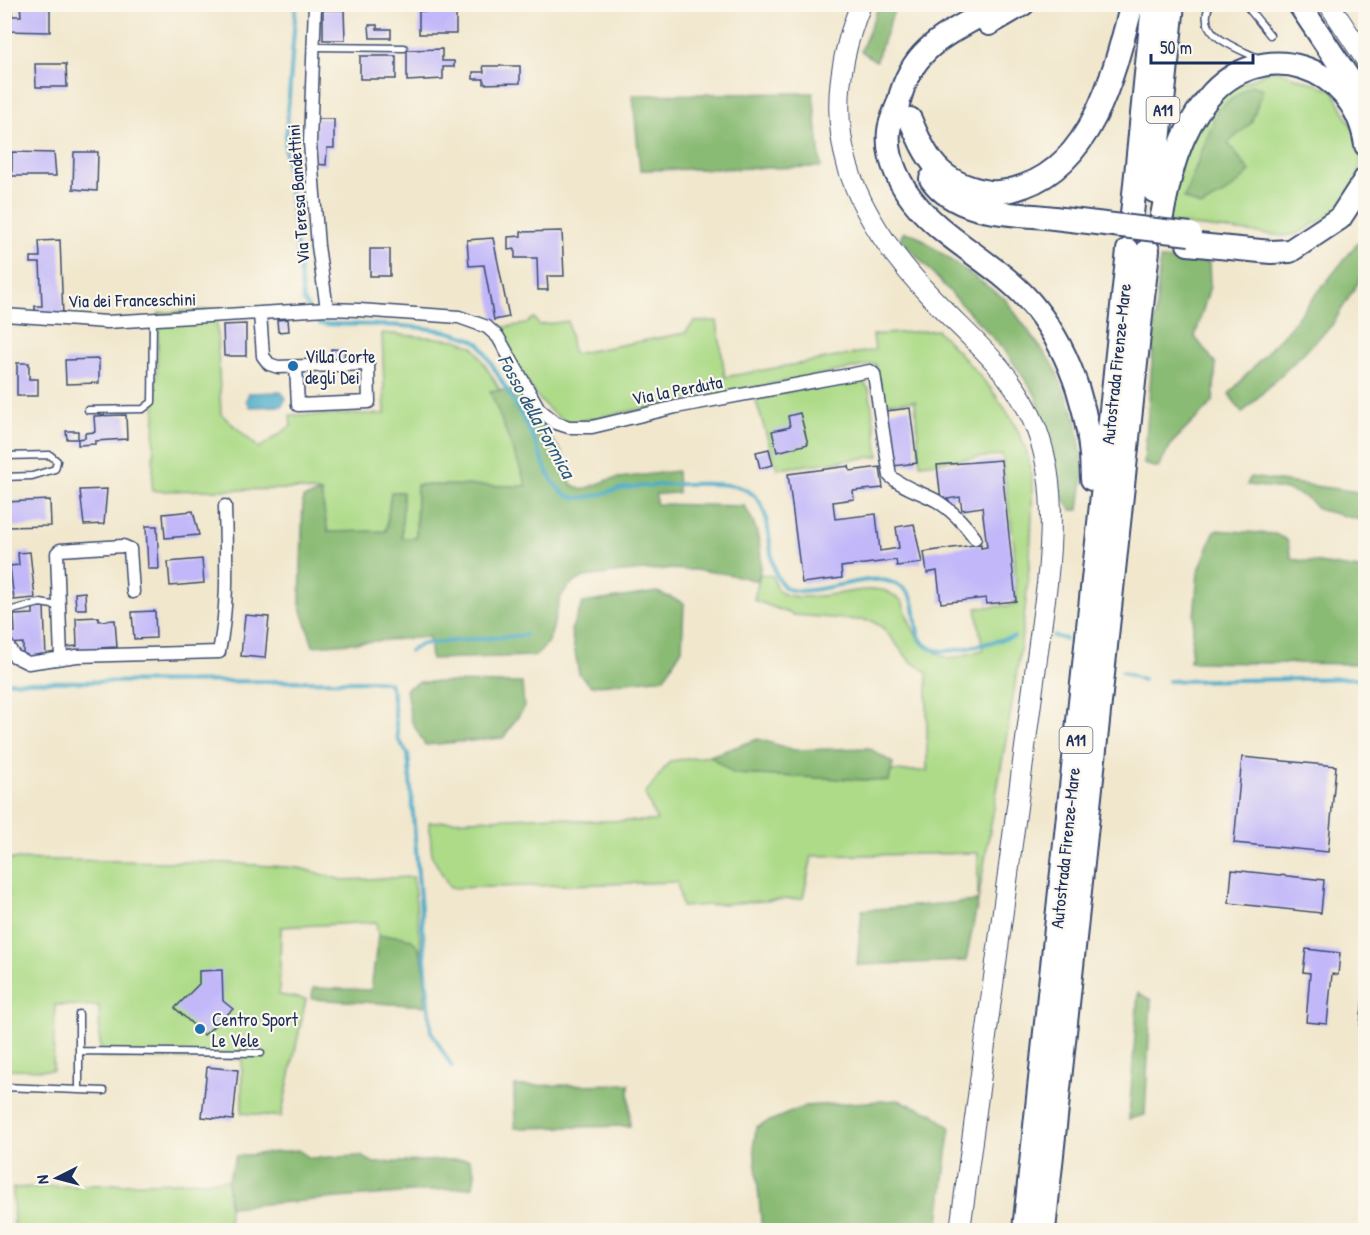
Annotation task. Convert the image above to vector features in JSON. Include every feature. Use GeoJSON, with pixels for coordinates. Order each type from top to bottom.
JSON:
{"type":"FeatureCollection","features":[{"type":"Feature","properties":{"kind":"highway"},"geometry":{"type":"LineString","coordinates":[[1000,4],[928,49],[910,71],[904,111],[917,154],[934,183],[948,196],[965,205],[1053,225],[1189,239],[1292,241],[1319,234],[1340,218],[1364,177]]}},
{"type":"Feature","properties":{"kind":"highway"},"geometry":{"type":"LineString","coordinates":[[1023,4],[941,55],[889,131],[891,157],[902,185],[920,209],[1000,272],[1031,303],[1056,341],[1077,390],[1089,436],[1092,461],[1082,675]]}},
{"type":"Feature","properties":{"kind":"highway"},"geometry":{"type":"LineString","coordinates":[[904,111],[928,158],[947,178],[960,185],[999,192],[1031,184],[1060,163],[1089,128],[1112,76],[1132,4]]}},
{"type":"Feature","properties":{"kind":"highway","name":"A11"},"geometry":{"type":"LineString","coordinates":[[1148,215],[1153,4]]}},
{"type":"Feature","properties":{"kind":"highway","name":"A11"},"geometry":{"type":"LineString","coordinates":[[1148,215],[1173,4]]}},
{"type":"Feature","properties":{"kind":"highway"},"geometry":{"type":"LineString","coordinates":[[1299,4],[1365,104]]}},
{"type":"Feature","properties":{"kind":"highway"},"geometry":{"type":"LineString","coordinates":[[1148,215],[1195,116],[1209,96],[1235,75],[1248,69],[1271,64],[1307,68],[1335,84],[1358,114],[1365,145]]}},
{"type":"Feature","properties":{"kind":"highway","name":"Autostrada Firenze-Mare"},"geometry":{"type":"LineString","coordinates":[[1024,1230],[1082,675],[1144,250],[1140,327],[1044,1230]]}},
{"type":"Feature","properties":{"kind":"main road"},"geometry":{"type":"LineString","coordinates":[[861,4],[844,58],[840,99],[842,149],[856,195],[875,228],[915,280],[1001,367],[1017,390],[1038,435],[1051,493],[1051,539],[1047,584],[960,1230]]}},
{"type":"Feature","properties":{"kind":"main road"},"geometry":{"type":"LineString","coordinates":[[1329,4],[1365,60]]}},
{"type":"Feature","properties":{"kind":"street","name":"Via Teresa Bandettini"},"geometry":{"type":"LineString","coordinates":[[315,4],[310,143],[318,246],[327,309]]}},
{"type":"Feature","properties":{"kind":"street","name":"Via dei Franceschini"},"geometry":{"type":"LineString","coordinates":[[4,315],[107,322],[327,309]]}},
{"type":"Feature","properties":{"kind":"street","name":"Via la Perduta"},"geometry":{"type":"LineString","coordinates":[[327,309],[459,316],[487,327],[498,337],[538,409],[556,423],[569,427],[592,427],[676,407],[870,371],[874,374],[890,476],[898,483],[936,501],[953,513],[975,538]]}},
{"type":"Feature","properties":{"kind":"street"},"geometry":{"type":"LineString","coordinates":[[260,313],[263,356],[269,364],[278,367],[368,364],[369,402],[298,405],[296,367]]}},
{"type":"Feature","properties":{"kind":"street"},"geometry":{"type":"LineString","coordinates":[[4,640],[14,656],[28,663],[62,658],[219,652],[225,621],[227,583],[225,506]]}},
{"type":"Feature","properties":{"kind":"street"},"geometry":{"type":"LineString","coordinates":[[62,658],[57,554],[60,550],[123,546],[130,549],[133,592]]}},
{"type":"Feature","properties":{"kind":"lane"},"geometry":{"type":"LineString","coordinates":[[1210,4],[1205,18],[1207,27],[1221,40],[1271,64]]}},
{"type":"Feature","properties":{"kind":"lane"},"geometry":{"type":"LineString","coordinates":[[1245,4],[1270,35]]}},
{"type":"Feature","properties":{"kind":"lane"},"geometry":{"type":"LineString","coordinates":[[314,47],[404,48]]}},
{"type":"Feature","properties":{"kind":"lane"},"geometry":{"type":"LineString","coordinates":[[88,410],[143,409],[152,402],[153,319]]}},
{"type":"Feature","properties":{"kind":"lane"},"geometry":{"type":"LineString","coordinates":[[4,456],[51,455],[57,461],[55,469],[32,476],[4,477]]}},
{"type":"Feature","properties":{"kind":"lane"},"geometry":{"type":"LineString","coordinates":[[4,612],[40,603],[59,606]]}},
{"type":"Feature","properties":{"kind":"lane"},"geometry":{"type":"LineString","coordinates":[[79,1014],[79,1089]]}},
{"type":"Feature","properties":{"kind":"lane"},"geometry":{"type":"LineString","coordinates":[[79,1051],[261,1053]]}},
{"type":"Feature","properties":{"kind":"lane"},"geometry":{"type":"LineString","coordinates":[[4,1087],[104,1091]]}},
{"type":"Feature","properties":{"kind":"green space"},"geometry":{"type":"Polygon","coordinates":[[[879,5],[896,5],[876,61],[861,51],[879,5]]]}},
{"type":"Feature","properties":{"kind":"green space"},"geometry":{"type":"Polygon","coordinates":[[[1273,69],[1333,90],[1362,147],[1359,173],[1341,208],[1297,234],[1284,236],[1167,223],[1179,163],[1215,97],[1273,69]]]}},
{"type":"Feature","properties":{"kind":"green space"},"geometry":{"type":"Polygon","coordinates":[[[1251,85],[1263,89],[1251,123],[1228,143],[1250,172],[1230,190],[1201,207],[1184,198],[1218,109],[1251,85]]]}},
{"type":"Feature","properties":{"kind":"green space"},"geometry":{"type":"Polygon","coordinates":[[[813,93],[821,167],[640,170],[633,95],[813,93]]]}},
{"type":"Feature","properties":{"kind":"green space"},"geometry":{"type":"Polygon","coordinates":[[[904,232],[916,235],[1005,299],[1054,366],[1076,419],[1084,472],[1079,510],[1071,510],[1061,493],[1035,394],[1006,352],[900,238],[904,232]]]}},
{"type":"Feature","properties":{"kind":"green space"},"geometry":{"type":"Polygon","coordinates":[[[1365,234],[1365,271],[1332,325],[1242,413],[1229,394],[1289,328],[1365,234]]]}},
{"type":"Feature","properties":{"kind":"green space"},"geometry":{"type":"Polygon","coordinates":[[[1160,259],[1209,262],[1210,286],[1195,337],[1216,364],[1213,402],[1172,443],[1158,468],[1144,464],[1160,259]]]}},
{"type":"Feature","properties":{"kind":"green space"},"geometry":{"type":"Polygon","coordinates":[[[216,309],[221,414],[259,448],[291,426],[290,415],[385,414],[382,333],[457,340],[474,347],[500,390],[491,391],[527,486],[417,485],[416,538],[402,538],[402,492],[391,492],[386,531],[327,532],[321,493],[299,489],[152,491],[159,313],[216,309]]]}},
{"type":"Feature","properties":{"kind":"green space"},"geometry":{"type":"Polygon","coordinates":[[[534,318],[539,325],[568,321],[573,354],[685,333],[694,322],[717,321],[725,377],[875,350],[873,335],[937,330],[988,386],[1010,416],[1026,450],[1031,471],[1032,504],[1028,582],[1017,674],[978,901],[978,853],[812,856],[803,898],[682,907],[677,882],[450,888],[432,856],[429,822],[555,816],[578,821],[657,821],[645,794],[670,761],[710,756],[735,774],[889,781],[891,771],[927,771],[927,672],[910,661],[883,628],[872,621],[794,615],[754,600],[760,574],[773,576],[777,589],[796,597],[871,590],[887,592],[902,601],[913,630],[923,643],[950,659],[983,650],[976,608],[1017,605],[1014,546],[1002,455],[920,464],[915,401],[881,403],[876,364],[569,423],[556,416],[536,395],[498,328],[525,324],[534,318]]]}},
{"type":"Feature","properties":{"kind":"green space"},"geometry":{"type":"Polygon","coordinates":[[[854,379],[861,380],[869,389],[879,456],[777,469],[755,398],[854,379]]]}},
{"type":"Feature","properties":{"kind":"green space"},"geometry":{"type":"Polygon","coordinates":[[[518,389],[563,455],[571,484],[582,490],[611,479],[677,471],[678,493],[656,494],[656,504],[744,506],[757,532],[761,553],[757,581],[714,572],[671,569],[628,571],[585,577],[572,584],[564,592],[559,602],[551,635],[545,646],[535,656],[431,659],[429,637],[313,646],[300,604],[303,498],[321,493],[328,532],[386,531],[391,492],[403,492],[402,538],[416,538],[417,485],[527,486],[490,391],[518,389]]]}},
{"type":"Feature","properties":{"kind":"green space"},"geometry":{"type":"Polygon","coordinates":[[[1250,477],[1365,493],[1365,521],[1317,509],[1303,496],[1286,490],[1247,485],[1250,477]]]}},
{"type":"Feature","properties":{"kind":"green space"},"geometry":{"type":"Polygon","coordinates":[[[1215,530],[1275,534],[1287,540],[1292,559],[1365,570],[1365,664],[1190,662],[1198,573],[1215,530]]]}},
{"type":"Feature","properties":{"kind":"green space"},"geometry":{"type":"Polygon","coordinates":[[[657,592],[684,603],[682,649],[664,678],[591,686],[579,674],[571,630],[583,603],[657,592]]]}},
{"type":"Feature","properties":{"kind":"green space"},"geometry":{"type":"Polygon","coordinates":[[[419,682],[522,683],[524,708],[503,738],[425,745],[411,720],[406,689],[419,682]]]}},
{"type":"Feature","properties":{"kind":"green space"},"geometry":{"type":"Polygon","coordinates":[[[758,739],[794,750],[869,748],[893,763],[889,781],[734,774],[710,756],[758,739]]]}},
{"type":"Feature","properties":{"kind":"green space","name":"Centro Sport Le Vele"},"geometry":{"type":"Polygon","coordinates":[[[5,859],[226,863],[299,868],[343,880],[413,877],[422,958],[414,945],[404,938],[378,936],[376,922],[281,927],[279,995],[306,999],[281,1117],[242,1113],[242,1059],[100,1058],[99,1006],[55,1005],[53,1070],[5,1069],[5,859]]]}},
{"type":"Feature","properties":{"kind":"green space"},"geometry":{"type":"Polygon","coordinates":[[[978,901],[966,961],[857,965],[862,910],[978,901]]]}},
{"type":"Feature","properties":{"kind":"green space"},"geometry":{"type":"Polygon","coordinates":[[[378,936],[403,937],[415,943],[422,956],[426,1006],[312,999],[313,988],[371,990],[378,936]]]}},
{"type":"Feature","properties":{"kind":"green space"},"geometry":{"type":"Polygon","coordinates":[[[1138,993],[1151,1000],[1145,1115],[1129,1119],[1138,993]]]}},
{"type":"Feature","properties":{"kind":"green space"},"geometry":{"type":"Polygon","coordinates":[[[629,1084],[630,1126],[515,1128],[514,1086],[629,1084]]]}},
{"type":"Feature","properties":{"kind":"green space"},"geometry":{"type":"Polygon","coordinates":[[[898,1100],[932,1113],[950,1127],[938,1230],[762,1230],[754,1144],[756,1127],[805,1106],[898,1100]]]}},
{"type":"Feature","properties":{"kind":"green space"},"geometry":{"type":"Polygon","coordinates":[[[298,1150],[310,1158],[361,1156],[374,1163],[469,1159],[475,1173],[473,1187],[229,1207],[228,1180],[236,1156],[298,1150]]]}},
{"type":"Feature","properties":{"kind":"green space"},"geometry":{"type":"Polygon","coordinates":[[[228,1180],[229,1230],[14,1230],[13,1188],[228,1180]]]}},
{"type":"Feature","properties":{"kind":"water"},"geometry":{"type":"Polygon","coordinates":[[[281,392],[286,398],[282,406],[250,407],[246,400],[249,393],[281,392]]]}},
{"type":"Feature","properties":{"kind":"building"},"geometry":{"type":"Polygon","coordinates":[[[4,4],[12,4],[12,16],[21,16],[20,4],[50,4],[50,32],[4,31],[4,4]]]}},
{"type":"Feature","properties":{"kind":"building"},"geometry":{"type":"Polygon","coordinates":[[[323,10],[344,10],[345,40],[323,40],[323,10]]]}},
{"type":"Feature","properties":{"kind":"building"},"geometry":{"type":"Polygon","coordinates":[[[419,11],[456,11],[456,34],[419,34],[419,11]]]}},
{"type":"Feature","properties":{"kind":"building"},"geometry":{"type":"Polygon","coordinates":[[[369,25],[377,25],[377,29],[391,29],[391,38],[370,38],[369,25]]]}},
{"type":"Feature","properties":{"kind":"building"},"geometry":{"type":"Polygon","coordinates":[[[442,49],[442,61],[454,61],[454,67],[443,67],[443,79],[407,81],[407,50],[442,49]]]}},
{"type":"Feature","properties":{"kind":"building"},"geometry":{"type":"Polygon","coordinates":[[[360,56],[396,56],[396,79],[360,79],[360,56]]]}},
{"type":"Feature","properties":{"kind":"building"},"geometry":{"type":"Polygon","coordinates":[[[35,64],[66,64],[67,87],[36,87],[35,64]]]}},
{"type":"Feature","properties":{"kind":"building"},"geometry":{"type":"Polygon","coordinates":[[[483,66],[520,66],[520,83],[484,84],[484,79],[473,79],[473,72],[484,72],[483,66]]]}},
{"type":"Feature","properties":{"kind":"building"},"geometry":{"type":"Polygon","coordinates":[[[316,119],[334,119],[334,148],[327,148],[326,165],[315,164],[316,119]]]}},
{"type":"Feature","properties":{"kind":"building"},"geometry":{"type":"Polygon","coordinates":[[[12,152],[54,153],[56,176],[12,176],[12,152]]]}},
{"type":"Feature","properties":{"kind":"building"},"geometry":{"type":"Polygon","coordinates":[[[74,152],[98,152],[97,191],[73,189],[74,152]]]}},
{"type":"Feature","properties":{"kind":"building"},"geometry":{"type":"Polygon","coordinates":[[[562,231],[564,276],[547,276],[548,290],[538,290],[537,258],[515,258],[515,249],[508,250],[508,237],[521,236],[521,232],[562,231]]]}},
{"type":"Feature","properties":{"kind":"building"},"geometry":{"type":"Polygon","coordinates":[[[493,238],[509,317],[494,320],[484,265],[469,266],[467,240],[493,238]]]}},
{"type":"Feature","properties":{"kind":"building"},"geometry":{"type":"Polygon","coordinates":[[[60,240],[63,316],[35,317],[35,306],[42,306],[40,263],[31,263],[31,257],[40,257],[39,241],[60,240]]]}},
{"type":"Feature","properties":{"kind":"building"},"geometry":{"type":"Polygon","coordinates":[[[370,249],[390,249],[390,276],[370,276],[370,249]]]}},
{"type":"Feature","properties":{"kind":"building"},"geometry":{"type":"Polygon","coordinates":[[[288,319],[289,331],[278,332],[277,320],[288,319]]]}},
{"type":"Feature","properties":{"kind":"building"},"geometry":{"type":"Polygon","coordinates":[[[246,324],[246,356],[224,356],[223,325],[246,324]]]}},
{"type":"Feature","properties":{"kind":"building"},"geometry":{"type":"Polygon","coordinates":[[[331,349],[345,350],[344,359],[331,358],[331,349]]]}},
{"type":"Feature","properties":{"kind":"building"},"geometry":{"type":"Polygon","coordinates":[[[99,359],[99,383],[66,384],[65,360],[99,359]]]}},
{"type":"Feature","properties":{"kind":"building"},"geometry":{"type":"Polygon","coordinates":[[[17,363],[29,363],[29,379],[38,379],[38,396],[17,396],[17,363]]]}},
{"type":"Feature","properties":{"kind":"building"},"geometry":{"type":"Polygon","coordinates":[[[910,408],[917,463],[893,466],[886,411],[910,408]]]}},
{"type":"Feature","properties":{"kind":"building"},"geometry":{"type":"Polygon","coordinates":[[[800,413],[808,444],[777,452],[772,431],[790,427],[788,416],[800,413]]]}},
{"type":"Feature","properties":{"kind":"building"},"geometry":{"type":"Polygon","coordinates":[[[126,415],[127,439],[95,441],[95,444],[78,445],[78,439],[85,438],[85,433],[95,432],[94,416],[126,415]]]}},
{"type":"Feature","properties":{"kind":"building"},"geometry":{"type":"Polygon","coordinates":[[[66,431],[78,431],[78,439],[67,439],[66,431]]]}},
{"type":"Feature","properties":{"kind":"building"},"geometry":{"type":"Polygon","coordinates":[[[769,449],[773,465],[760,468],[756,452],[769,449]]]}},
{"type":"Feature","properties":{"kind":"building"},"geometry":{"type":"Polygon","coordinates":[[[1001,460],[1016,601],[987,604],[986,598],[941,603],[937,571],[927,573],[924,552],[981,544],[981,548],[987,547],[982,507],[962,510],[960,497],[941,500],[937,465],[1001,460]]]}},
{"type":"Feature","properties":{"kind":"building"},"geometry":{"type":"Polygon","coordinates":[[[849,466],[850,471],[880,467],[883,488],[853,491],[854,499],[833,502],[835,519],[876,514],[880,551],[899,548],[896,527],[914,524],[922,563],[897,566],[896,560],[841,567],[842,578],[802,583],[788,474],[849,466]]]}},
{"type":"Feature","properties":{"kind":"building"},"geometry":{"type":"Polygon","coordinates":[[[107,489],[104,524],[84,525],[80,490],[107,489]]]}},
{"type":"Feature","properties":{"kind":"building"},"geometry":{"type":"Polygon","coordinates":[[[50,500],[51,526],[4,527],[4,502],[50,500]]]}},
{"type":"Feature","properties":{"kind":"building"},"geometry":{"type":"Polygon","coordinates":[[[193,511],[199,535],[165,538],[163,514],[193,511]]]}},
{"type":"Feature","properties":{"kind":"building"},"geometry":{"type":"Polygon","coordinates":[[[146,526],[157,526],[159,569],[148,569],[146,526]]]}},
{"type":"Feature","properties":{"kind":"building"},"geometry":{"type":"Polygon","coordinates":[[[30,552],[35,598],[14,600],[10,566],[19,565],[18,553],[30,552]]]}},
{"type":"Feature","properties":{"kind":"building"},"geometry":{"type":"Polygon","coordinates":[[[202,559],[204,583],[170,586],[168,562],[202,559]]]}},
{"type":"Feature","properties":{"kind":"building"},"geometry":{"type":"Polygon","coordinates":[[[85,592],[86,609],[76,609],[75,593],[85,592]]]}},
{"type":"Feature","properties":{"kind":"building"},"geometry":{"type":"Polygon","coordinates":[[[33,607],[44,607],[46,658],[23,659],[23,643],[7,644],[7,633],[15,632],[14,615],[33,614],[33,607]]]}},
{"type":"Feature","properties":{"kind":"building"},"geometry":{"type":"Polygon","coordinates":[[[155,611],[156,638],[134,639],[132,612],[155,611]]]}},
{"type":"Feature","properties":{"kind":"building"},"geometry":{"type":"Polygon","coordinates":[[[245,615],[269,617],[265,658],[241,656],[245,615]]]}},
{"type":"Feature","properties":{"kind":"building"},"geometry":{"type":"Polygon","coordinates":[[[99,617],[99,621],[115,620],[117,647],[100,648],[101,652],[67,654],[67,647],[77,646],[76,618],[99,617]]]}},
{"type":"Feature","properties":{"kind":"building"},"geometry":{"type":"Polygon","coordinates":[[[1242,757],[1336,766],[1328,852],[1234,843],[1242,757]]]}},
{"type":"Feature","properties":{"kind":"building"},"geometry":{"type":"Polygon","coordinates":[[[1232,870],[1324,880],[1321,913],[1229,903],[1232,870]]]}},
{"type":"Feature","properties":{"kind":"building"},"geometry":{"type":"Polygon","coordinates":[[[1306,949],[1340,953],[1338,975],[1332,974],[1327,1024],[1306,1022],[1310,973],[1303,972],[1306,949]]]}},
{"type":"Feature","properties":{"kind":"building"},"geometry":{"type":"Polygon","coordinates":[[[222,970],[223,1001],[233,1009],[204,1035],[175,1008],[199,984],[199,971],[222,970]]]}},
{"type":"Feature","properties":{"kind":"building"},"geometry":{"type":"Polygon","coordinates":[[[1364,988],[1366,988],[1366,1027],[1360,1026],[1364,988]]]}},
{"type":"Feature","properties":{"kind":"building"},"geometry":{"type":"Polygon","coordinates":[[[207,1067],[238,1070],[233,1120],[202,1117],[207,1067]]]}},
{"type":"Feature","properties":{"kind":"waterway","name":"Fosso della Formica"},"geometry":{"type":"LineString","coordinates":[[296,4],[285,150],[303,299],[308,307]]}},
{"type":"Feature","properties":{"kind":"waterway","name":"Fosso della Formica"},"geometry":{"type":"LineString","coordinates":[[312,313],[320,324],[426,328],[466,337],[480,344],[532,435],[548,474],[558,488],[568,496],[582,498],[625,488],[666,485],[715,484],[738,487],[752,494],[761,504],[766,518],[773,563],[777,576],[785,587],[803,591],[872,580],[895,584],[910,595],[914,606],[917,631],[925,645],[932,649],[943,651],[960,649],[1014,637]]}},
{"type":"Feature","properties":{"kind":"waterway"},"geometry":{"type":"LineString","coordinates":[[410,651],[421,644],[525,635]]}},
{"type":"Feature","properties":{"kind":"waterway","name":"Fosso della Formica"},"geometry":{"type":"LineString","coordinates":[[1053,636],[1066,639]]}},
{"type":"Feature","properties":{"kind":"waterway","name":"Fosso della Formica"},"geometry":{"type":"LineString","coordinates":[[1122,672],[1143,680]]}},
{"type":"Feature","properties":{"kind":"waterway"},"geometry":{"type":"LineString","coordinates":[[1169,681],[1366,678]]}},
{"type":"Feature","properties":{"kind":"waterway"},"geometry":{"type":"LineString","coordinates":[[4,682],[380,681],[389,683],[392,690],[398,739],[408,754],[431,1031],[452,1067]]}},
{"type":"Feature","properties":{"kind":"place","name":"Villa Corte degli Dei"},"geometry":{"type":"Point","coordinates":[293,366]}},
{"type":"Feature","properties":{"kind":"place","name":"Centro Sport Le Vele"},"geometry":{"type":"Point","coordinates":[200,1029]}}]}
